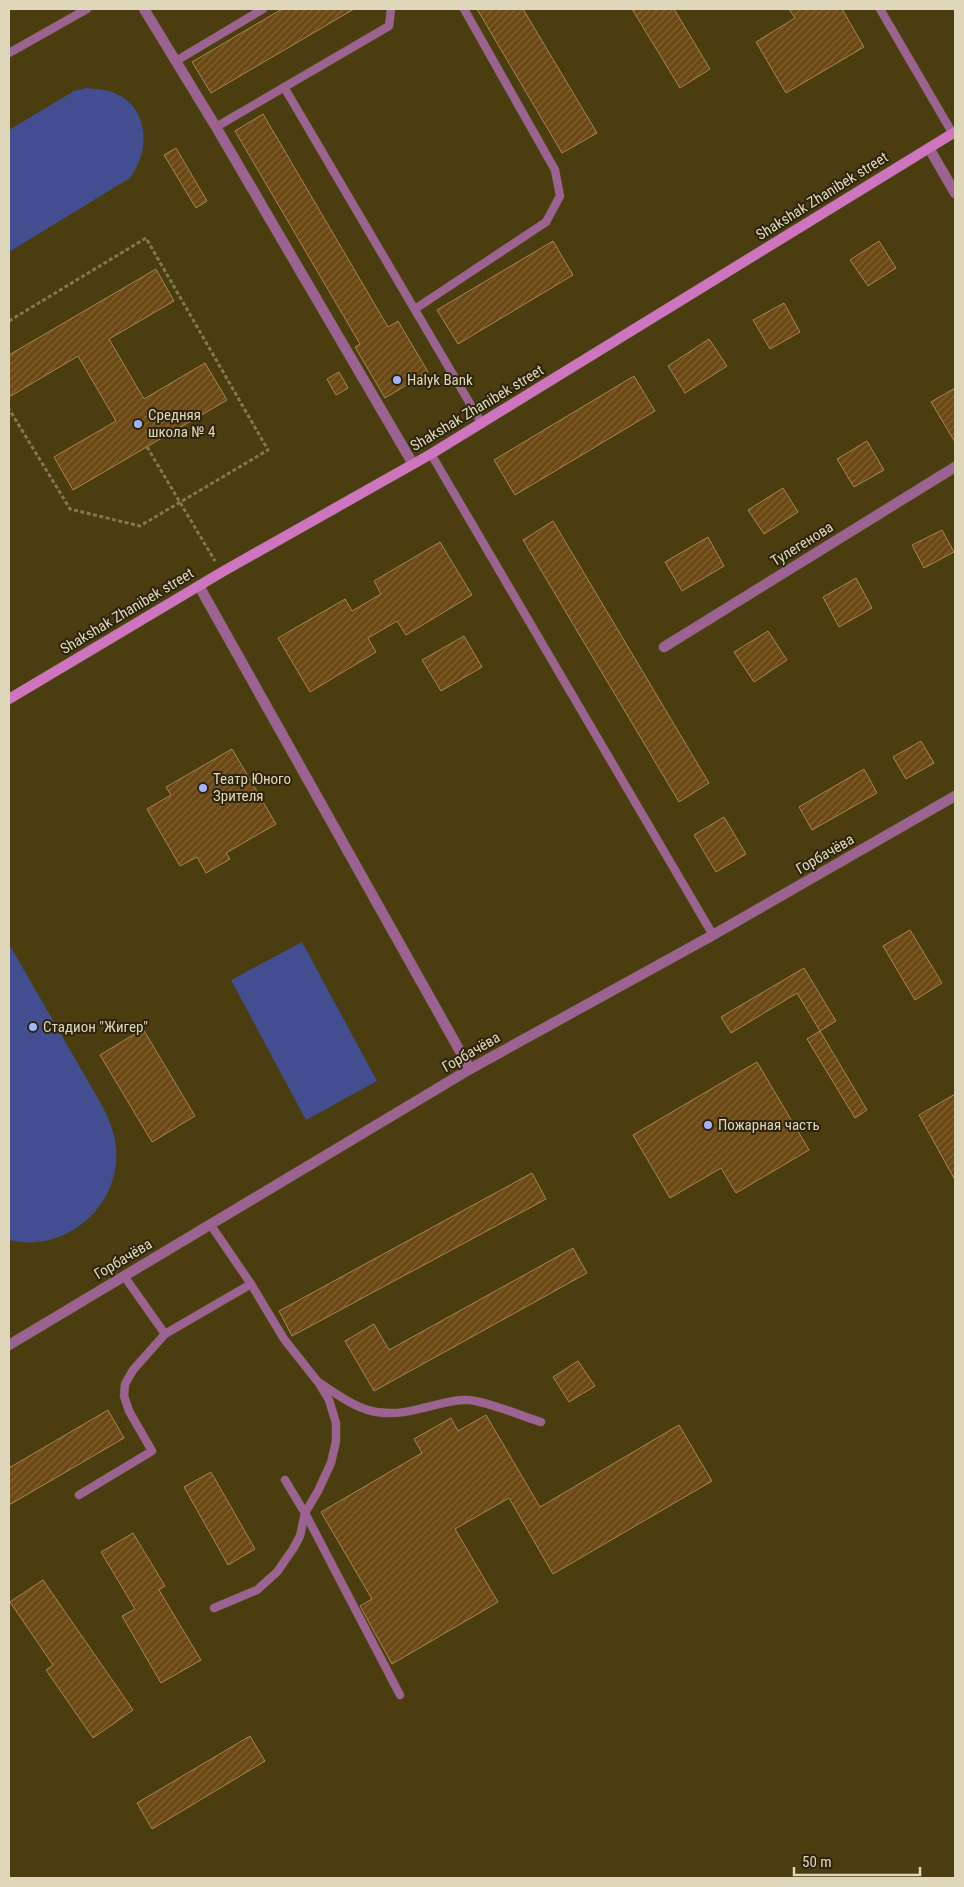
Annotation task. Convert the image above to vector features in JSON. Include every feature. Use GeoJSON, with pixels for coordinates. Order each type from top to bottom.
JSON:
{"type":"FeatureCollection","features":[{"type":"Feature","properties":{"kind":"main road","name":"Shakshak Zhanibek street"},"geometry":{"type":"LineString","coordinates":[[9,699],[222,572],[482,424],[954,133]]}},
{"type":"Feature","properties":{"kind":"street"},"geometry":{"type":"LineString","coordinates":[[144,9],[216,127],[413,464]]}},
{"type":"Feature","properties":{"kind":"street"},"geometry":{"type":"LineString","coordinates":[[929,148],[955,193]]}},
{"type":"Feature","properties":{"kind":"street","name":"Тулегенова"},"geometry":{"type":"LineString","coordinates":[[664,647],[955,467]]}},
{"type":"Feature","properties":{"kind":"street"},"geometry":{"type":"LineString","coordinates":[[199,586],[470,1069]]}},
{"type":"Feature","properties":{"kind":"street","name":"Горбачёва"},"geometry":{"type":"LineString","coordinates":[[9,1345],[470,1069],[713,936],[955,796]]}},
{"type":"Feature","properties":{"kind":"lane"},"geometry":{"type":"LineString","coordinates":[[9,52],[87,9]]}},
{"type":"Feature","properties":{"kind":"lane"},"geometry":{"type":"LineString","coordinates":[[176,61],[263,9]]}},
{"type":"Feature","properties":{"kind":"lane"},"geometry":{"type":"LineString","coordinates":[[216,127],[389,26],[391,9]]}},
{"type":"Feature","properties":{"kind":"lane"},"geometry":{"type":"LineString","coordinates":[[415,309],[546,222],[560,196],[555,170],[464,9]]}},
{"type":"Feature","properties":{"kind":"lane"},"geometry":{"type":"LineString","coordinates":[[880,9],[954,133]]}},
{"type":"Feature","properties":{"kind":"lane"},"geometry":{"type":"LineString","coordinates":[[284,87],[482,424]]}},
{"type":"Feature","properties":{"kind":"lane"},"geometry":{"type":"LineString","coordinates":[[431,454],[713,936]]}},
{"type":"Feature","properties":{"kind":"lane"},"geometry":{"type":"LineString","coordinates":[[210,1224],[284,1339],[318,1382],[329,1400],[336,1423],[336,1441],[331,1463],[305,1513],[300,1536],[293,1549],[277,1572],[257,1590],[214,1608]]}},
{"type":"Feature","properties":{"kind":"lane"},"geometry":{"type":"LineString","coordinates":[[124,1276],[165,1334]]}},
{"type":"Feature","properties":{"kind":"lane"},"geometry":{"type":"LineString","coordinates":[[79,1495],[152,1451],[129,1411],[124,1396],[125,1384],[133,1370],[165,1334],[250,1284]]}},
{"type":"Feature","properties":{"kind":"lane"},"geometry":{"type":"LineString","coordinates":[[318,1382],[349,1403],[368,1412],[389,1413],[415,1410],[447,1402],[468,1400],[541,1422]]}},
{"type":"Feature","properties":{"kind":"lane"},"geometry":{"type":"LineString","coordinates":[[285,1480],[305,1513],[400,1696]]}},
{"type":"Feature","properties":{"kind":"path"},"geometry":{"type":"LineString","coordinates":[[9,321],[146,238],[268,450],[140,526],[70,509],[9,409]]}},
{"type":"Feature","properties":{"kind":"path"},"geometry":{"type":"LineString","coordinates":[[147,447],[222,572]]}},
{"type":"Feature","properties":{"kind":"shaded area"},"geometry":{"type":"Polygon","coordinates":[[[86,88],[109,91],[122,97],[139,116],[143,128],[144,141],[142,154],[137,166],[130,178],[9,252],[9,130],[74,91],[86,88]]]}},
{"type":"Feature","properties":{"kind":"shaded area"},"geometry":{"type":"Polygon","coordinates":[[[302,942],[377,1081],[306,1120],[231,980],[302,942]]]}},
{"type":"Feature","properties":{"kind":"shaded area","name":"Стадион \"Жигер\""},"geometry":{"type":"Polygon","coordinates":[[[9,944],[104,1109],[112,1128],[116,1148],[116,1162],[112,1181],[105,1198],[94,1213],[64,1235],[47,1241],[28,1243],[9,1240],[9,944]]]}},
{"type":"Feature","properties":{"kind":"building"},"geometry":{"type":"Polygon","coordinates":[[[282,9],[354,9],[211,93],[192,62],[282,9]]]}},
{"type":"Feature","properties":{"kind":"building"},"geometry":{"type":"Polygon","coordinates":[[[477,9],[523,9],[597,133],[562,153],[477,9]]]}},
{"type":"Feature","properties":{"kind":"building"},"geometry":{"type":"Polygon","coordinates":[[[632,9],[674,9],[710,69],[680,88],[632,9]]]}},
{"type":"Feature","properties":{"kind":"building"},"geometry":{"type":"Polygon","coordinates":[[[789,9],[842,9],[864,47],[786,93],[756,42],[795,18],[789,9]]]}},
{"type":"Feature","properties":{"kind":"building"},"geometry":{"type":"Polygon","coordinates":[[[263,114],[388,327],[398,321],[428,372],[385,398],[355,347],[360,344],[235,131],[263,114]]]}},
{"type":"Feature","properties":{"kind":"building"},"geometry":{"type":"Polygon","coordinates":[[[176,148],[207,201],[196,208],[164,155],[176,148]]]}},
{"type":"Feature","properties":{"kind":"building"},"geometry":{"type":"Polygon","coordinates":[[[553,241],[573,275],[458,344],[437,310],[553,241]]]}},
{"type":"Feature","properties":{"kind":"building"},"geometry":{"type":"Polygon","coordinates":[[[879,241],[896,268],[868,286],[850,260],[879,241]]]}},
{"type":"Feature","properties":{"kind":"building"},"geometry":{"type":"Polygon","coordinates":[[[156,269],[174,301],[109,339],[144,399],[205,363],[227,400],[73,490],[54,457],[116,421],[78,356],[9,397],[9,355],[156,269]]]}},
{"type":"Feature","properties":{"kind":"building"},"geometry":{"type":"Polygon","coordinates":[[[784,303],[800,332],[770,349],[753,320],[784,303]]]}},
{"type":"Feature","properties":{"kind":"building"},"geometry":{"type":"Polygon","coordinates":[[[709,339],[727,366],[685,393],[668,366],[709,339]]]}},
{"type":"Feature","properties":{"kind":"building"},"geometry":{"type":"Polygon","coordinates":[[[339,372],[348,388],[336,395],[327,379],[339,372]]]}},
{"type":"Feature","properties":{"kind":"building"},"geometry":{"type":"Polygon","coordinates":[[[634,376],[655,411],[515,495],[494,460],[634,376]]]}},
{"type":"Feature","properties":{"kind":"building"},"geometry":{"type":"Polygon","coordinates":[[[955,388],[955,442],[931,402],[955,388]]]}},
{"type":"Feature","properties":{"kind":"building"},"geometry":{"type":"Polygon","coordinates":[[[867,441],[884,470],[854,487],[837,459],[867,441]]]}},
{"type":"Feature","properties":{"kind":"building"},"geometry":{"type":"Polygon","coordinates":[[[783,488],[798,512],[764,534],[748,510],[783,488]]]}},
{"type":"Feature","properties":{"kind":"building"},"geometry":{"type":"Polygon","coordinates":[[[553,521],[709,783],[679,802],[523,540],[553,521]]]}},
{"type":"Feature","properties":{"kind":"building"},"geometry":{"type":"Polygon","coordinates":[[[942,530],[954,552],[924,568],[912,545],[942,530]]]}},
{"type":"Feature","properties":{"kind":"building"},"geometry":{"type":"Polygon","coordinates":[[[708,537],[724,566],[682,591],[665,562],[708,537]]]}},
{"type":"Feature","properties":{"kind":"building"},"geometry":{"type":"Polygon","coordinates":[[[440,542],[472,595],[406,635],[397,621],[368,638],[376,652],[310,692],[278,638],[345,599],[352,611],[381,594],[374,581],[440,542]]]}},
{"type":"Feature","properties":{"kind":"building"},"geometry":{"type":"Polygon","coordinates":[[[856,578],[872,608],[839,627],[823,597],[856,578]]]}},
{"type":"Feature","properties":{"kind":"building"},"geometry":{"type":"Polygon","coordinates":[[[768,631],[787,660],[754,682],[734,652],[768,631]]]}},
{"type":"Feature","properties":{"kind":"building"},"geometry":{"type":"Polygon","coordinates":[[[464,636],[482,667],[441,691],[422,660],[464,636]]]}},
{"type":"Feature","properties":{"kind":"building"},"geometry":{"type":"Polygon","coordinates":[[[921,741],[934,763],[906,779],[893,757],[921,741]]]}},
{"type":"Feature","properties":{"kind":"building"},"geometry":{"type":"Polygon","coordinates":[[[232,749],[276,824],[226,853],[230,859],[206,873],[197,857],[180,866],[147,809],[171,795],[166,787],[232,749]]]}},
{"type":"Feature","properties":{"kind":"building"},"geometry":{"type":"Polygon","coordinates":[[[864,769],[877,793],[812,830],[799,807],[864,769]]]}},
{"type":"Feature","properties":{"kind":"building"},"geometry":{"type":"Polygon","coordinates":[[[724,817],[746,854],[716,872],[694,835],[724,817]]]}},
{"type":"Feature","properties":{"kind":"building"},"geometry":{"type":"Polygon","coordinates":[[[910,930],[942,983],[915,1000],[883,946],[910,930]]]}},
{"type":"Feature","properties":{"kind":"building"},"geometry":{"type":"Polygon","coordinates":[[[804,968],[836,1021],[820,1031],[797,993],[731,1033],[721,1017],[804,968]]]}},
{"type":"Feature","properties":{"kind":"building"},"geometry":{"type":"Polygon","coordinates":[[[143,1029],[195,1116],[152,1142],[100,1055],[143,1029]]]}},
{"type":"Feature","properties":{"kind":"building"},"geometry":{"type":"Polygon","coordinates":[[[820,1031],[867,1110],[855,1118],[807,1039],[820,1031]]]}},
{"type":"Feature","properties":{"kind":"building"},"geometry":{"type":"Polygon","coordinates":[[[757,1062],[809,1150],[736,1193],[721,1168],[670,1198],[633,1135],[757,1062]]]}},
{"type":"Feature","properties":{"kind":"building"},"geometry":{"type":"Polygon","coordinates":[[[955,1094],[955,1180],[919,1115],[955,1094]]]}},
{"type":"Feature","properties":{"kind":"building"},"geometry":{"type":"Polygon","coordinates":[[[532,1173],[546,1199],[292,1336],[279,1311],[532,1173]]]}},
{"type":"Feature","properties":{"kind":"building"},"geometry":{"type":"Polygon","coordinates":[[[573,1248],[587,1273],[374,1391],[345,1341],[374,1324],[389,1350],[573,1248]]]}},
{"type":"Feature","properties":{"kind":"building"},"geometry":{"type":"Polygon","coordinates":[[[578,1361],[595,1386],[569,1402],[553,1377],[578,1361]]]}},
{"type":"Feature","properties":{"kind":"building"},"geometry":{"type":"Polygon","coordinates":[[[108,1410],[124,1438],[9,1505],[9,1468],[108,1410]]]}},
{"type":"Feature","properties":{"kind":"building"},"geometry":{"type":"Polygon","coordinates":[[[486,1415],[540,1507],[679,1425],[712,1481],[553,1574],[509,1498],[455,1529],[498,1602],[392,1664],[360,1606],[372,1599],[321,1512],[422,1453],[414,1439],[451,1418],[458,1431],[486,1415]]]}},
{"type":"Feature","properties":{"kind":"building"},"geometry":{"type":"Polygon","coordinates":[[[211,1472],[255,1549],[228,1565],[184,1487],[211,1472]]]}},
{"type":"Feature","properties":{"kind":"building"},"geometry":{"type":"Polygon","coordinates":[[[133,1533],[165,1586],[159,1590],[201,1660],[161,1683],[122,1616],[135,1609],[101,1552],[133,1533]]]}},
{"type":"Feature","properties":{"kind":"building"},"geometry":{"type":"Polygon","coordinates":[[[43,1580],[133,1710],[93,1738],[46,1670],[53,1665],[10,1602],[43,1580]]]}},
{"type":"Feature","properties":{"kind":"building"},"geometry":{"type":"Polygon","coordinates":[[[250,1736],[265,1761],[152,1829],[137,1803],[250,1736]]]}},
{"type":"Feature","properties":{"kind":"place","name":"Halyk Bank"},"geometry":{"type":"Point","coordinates":[397,380]}},
{"type":"Feature","properties":{"kind":"place","name":"Средняя школа № 4"},"geometry":{"type":"Point","coordinates":[138,424]}},
{"type":"Feature","properties":{"kind":"place","name":"Театр Юного Зрителя"},"geometry":{"type":"Point","coordinates":[203,788]}},
{"type":"Feature","properties":{"kind":"place","name":"Стадион \"Жигер\""},"geometry":{"type":"Point","coordinates":[33,1027]}},
{"type":"Feature","properties":{"kind":"place","name":"Пожарная часть"},"geometry":{"type":"Point","coordinates":[708,1125]}}]}
